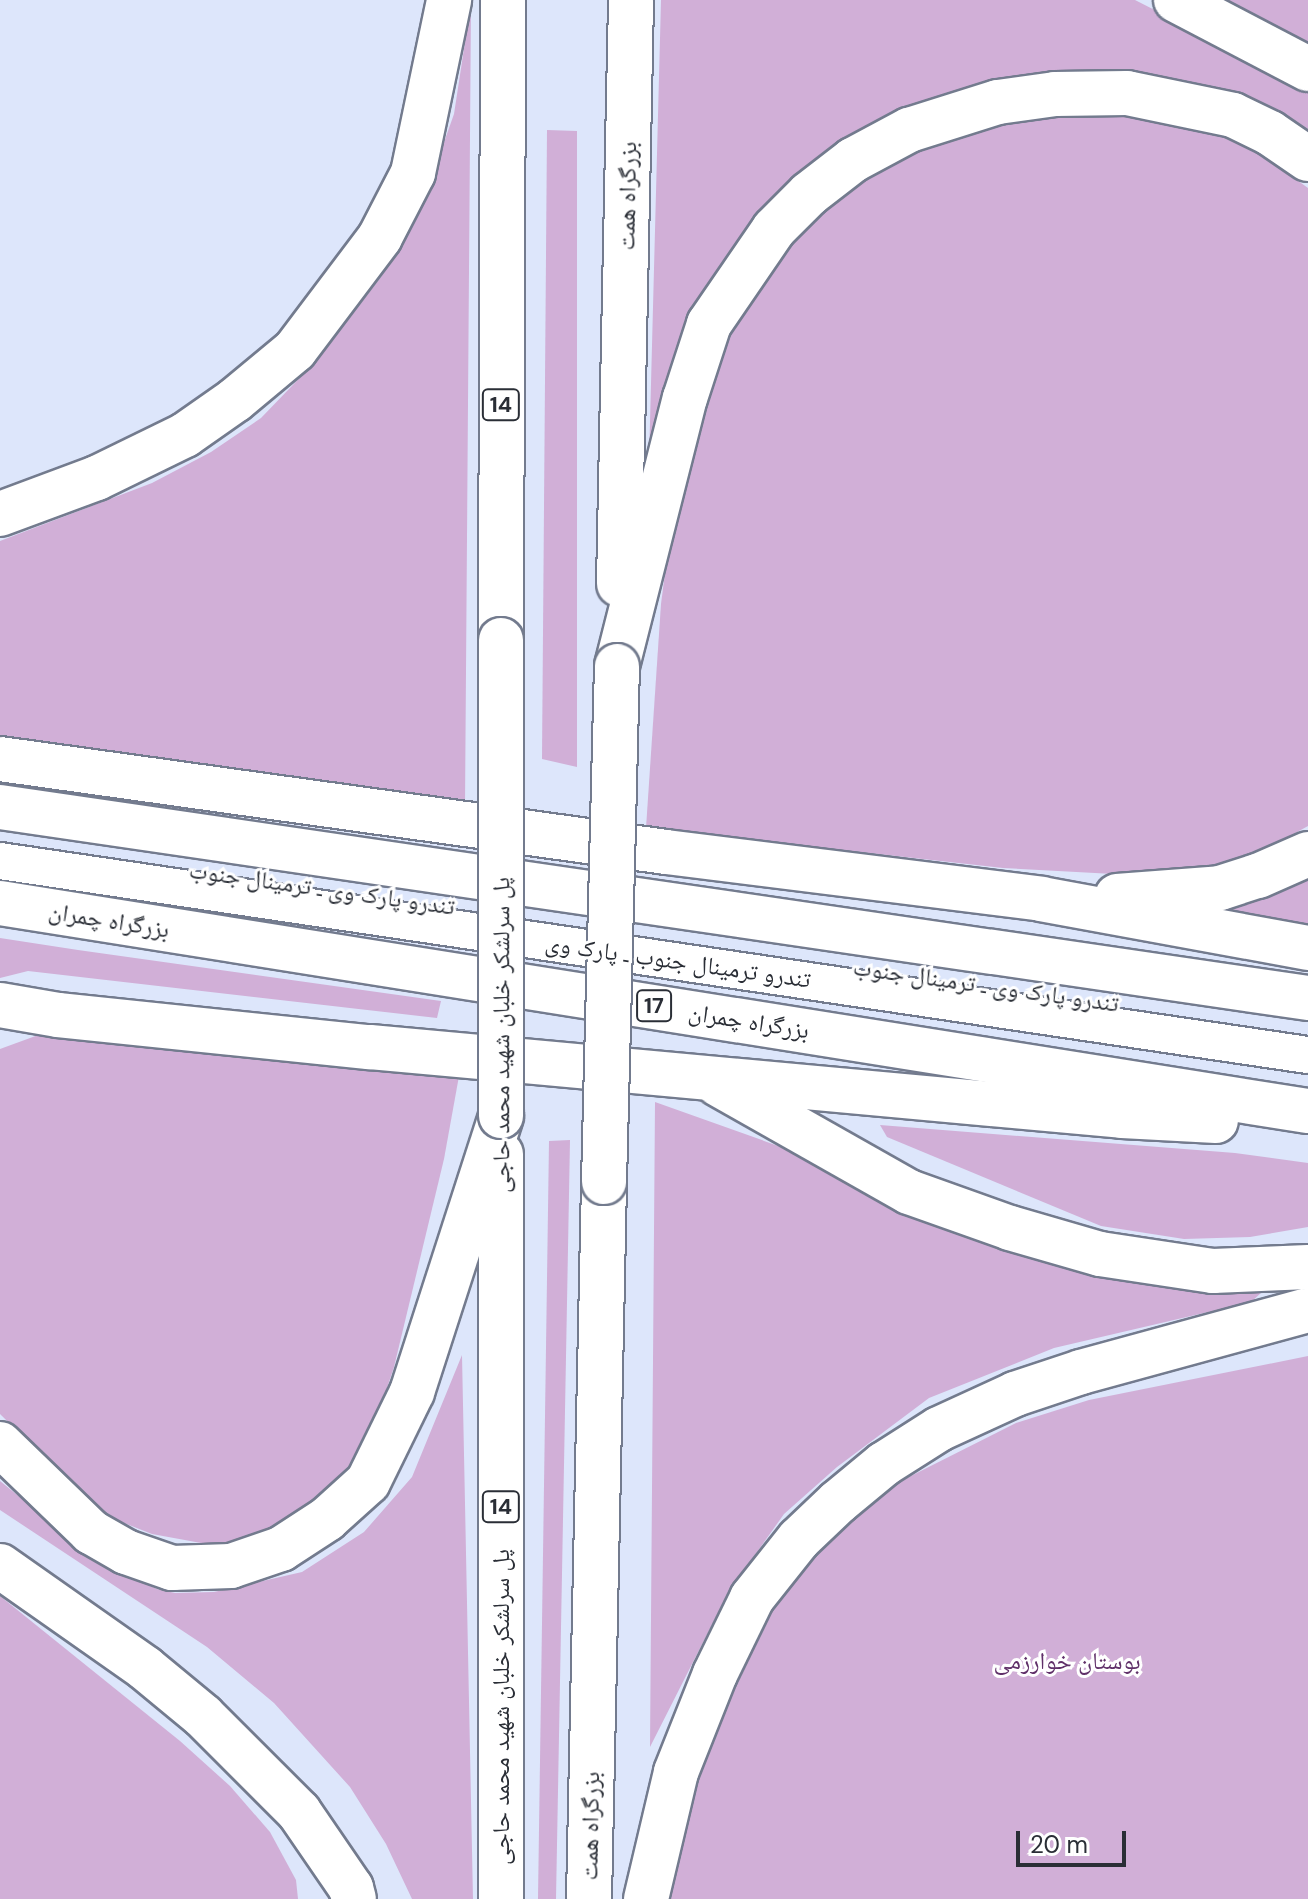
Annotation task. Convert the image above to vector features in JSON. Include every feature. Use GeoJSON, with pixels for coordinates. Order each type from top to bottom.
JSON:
{"type":"FeatureCollection","features":[{"type":"Feature","properties":{"kind":"highway"},"geometry":{"type":"LineString","coordinates":[[0,514],[97,478],[185,435],[235,400],[295,350],[380,237],[413,173],[449,0]]}},
{"type":"Feature","properties":{"kind":"highway","name":"پل سرلشکر خلبان شهید محمد حاجی"},"geometry":{"type":"LineString","coordinates":[[501,1899],[503,0]]}},
{"type":"Feature","properties":{"kind":"highway","name":"بزرگراه همت"},"geometry":{"type":"LineString","coordinates":[[589,1899],[631,0]]}},
{"type":"Feature","properties":{"kind":"highway"},"geometry":{"type":"LineString","coordinates":[[1176,0],[1308,69]]}},
{"type":"Feature","properties":{"kind":"highway"},"geometry":{"type":"LineString","coordinates":[[617,666],[682,412],[709,324],[774,229],[809,194],[853,160],[878,143],[909,130],[998,102],[1055,94],[1127,93],[1233,115],[1270,133],[1308,159]]}},
{"type":"Feature","properties":{"kind":"highway"},"geometry":{"type":"LineString","coordinates":[[0,759],[666,852],[1041,899],[1308,948]]}},
{"type":"Feature","properties":{"kind":"highway"},"geometry":{"type":"LineString","coordinates":[[0,807],[338,859],[1308,998]]}},
{"type":"Feature","properties":{"kind":"highway"},"geometry":{"type":"LineString","coordinates":[[1041,899],[1166,894],[1220,888],[1258,876],[1308,854]]}},
{"type":"Feature","properties":{"kind":"highway","name":"بزرگراه چمران"},"geometry":{"type":"LineString","coordinates":[[0,903],[1308,1111]]}},
{"type":"Feature","properties":{"kind":"highway"},"geometry":{"type":"LineString","coordinates":[[0,1005],[58,1015],[1122,1116],[1237,1122],[1308,1120]]}},
{"type":"Feature","properties":{"kind":"highway"},"geometry":{"type":"LineString","coordinates":[[0,1022],[58,1015]]}},
{"type":"Feature","properties":{"kind":"highway"},"geometry":{"type":"LineString","coordinates":[[709,1078],[909,1192],[981,1219],[1100,1254],[1158,1264],[1213,1271],[1270,1272],[1308,1267]]}},
{"type":"Feature","properties":{"kind":"highway"},"geometry":{"type":"LineString","coordinates":[[0,1444],[91,1532],[126,1552],[172,1568],[231,1566],[281,1549],[327,1519],[368,1482],[412,1392],[501,1116]]}},
{"type":"Feature","properties":{"kind":"highway"},"geometry":{"type":"LineString","coordinates":[[646,1899],[676,1772],[715,1674],[752,1598],[799,1539],[838,1502],[884,1464],[939,1429],[1015,1394],[1095,1368],[1308,1310]]}},
{"type":"Feature","properties":{"kind":"highway"},"geometry":{"type":"LineString","coordinates":[[0,1566],[145,1668],[203,1716],[299,1812],[351,1888],[354,1899]]}},
{"type":"Feature","properties":{"kind":"lane","name":"تندرو پارک وی ـ ترمینال جنوب"},"geometry":{"type":"LineString","coordinates":[[0,840],[1308,1032]]}},
{"type":"Feature","properties":{"kind":"lane","name":"تندرو ترمینال جنوب ـ پارک وی"},"geometry":{"type":"LineString","coordinates":[[0,861],[1308,1055]]}},
{"type":"Feature","properties":{"kind":"green space"},"geometry":{"type":"Polygon","coordinates":[[[661,0],[1135,0],[1308,88],[1308,129],[1222,99],[881,120],[806,168],[757,217],[648,499],[661,0]]]}},
{"type":"Feature","properties":{"kind":"green space"},"geometry":{"type":"Polygon","coordinates":[[[1203,0],[1308,0],[1308,55],[1203,0]]]}},
{"type":"Feature","properties":{"kind":"green space"},"geometry":{"type":"Polygon","coordinates":[[[471,3],[465,806],[0,744],[0,541],[152,483],[211,452],[261,418],[316,361],[381,277],[426,193],[454,114],[471,3]]]}},
{"type":"Feature","properties":{"kind":"green space"},"geometry":{"type":"Polygon","coordinates":[[[1090,110],[1201,121],[1252,148],[1308,188],[1308,826],[1241,863],[1202,872],[1132,875],[1003,868],[646,828],[661,604],[674,504],[714,353],[776,250],[887,154],[989,119],[1090,110]]]}},
{"type":"Feature","properties":{"kind":"green space"},"geometry":{"type":"Polygon","coordinates":[[[547,130],[577,131],[577,767],[542,759],[547,130]]]}},
{"type":"Feature","properties":{"kind":"green space"},"geometry":{"type":"Polygon","coordinates":[[[1308,871],[1308,927],[1170,905],[1308,871]]]}},
{"type":"Feature","properties":{"kind":"green space"},"geometry":{"type":"Polygon","coordinates":[[[0,938],[441,1001],[437,1018],[28,971],[0,978],[0,938]]]}},
{"type":"Feature","properties":{"kind":"green space"},"geometry":{"type":"Polygon","coordinates":[[[41,1034],[459,1076],[444,1159],[394,1367],[379,1412],[360,1454],[316,1500],[274,1529],[240,1543],[212,1545],[152,1534],[119,1521],[89,1501],[0,1414],[0,1049],[41,1034]]]}},
{"type":"Feature","properties":{"kind":"green space"},"geometry":{"type":"Polygon","coordinates":[[[655,1102],[1177,1288],[1261,1293],[1251,1302],[1054,1348],[929,1398],[837,1467],[784,1514],[728,1593],[650,1747],[655,1102]]]}},
{"type":"Feature","properties":{"kind":"green space"},"geometry":{"type":"Polygon","coordinates":[[[880,1125],[1235,1153],[1308,1163],[1308,1227],[1250,1237],[1184,1239],[1101,1226],[887,1137],[880,1125]]]}},
{"type":"Feature","properties":{"kind":"green space"},"geometry":{"type":"Polygon","coordinates":[[[570,1140],[556,1899],[538,1899],[549,1141],[570,1140]]]}},
{"type":"Feature","properties":{"kind":"green space"},"geometry":{"type":"Polygon","coordinates":[[[462,1355],[473,1899],[412,1899],[386,1844],[350,1787],[274,1703],[207,1647],[0,1510],[0,1481],[104,1565],[157,1589],[175,1593],[214,1592],[302,1572],[364,1532],[412,1477],[462,1355]]]}},
{"type":"Feature","properties":{"kind":"green space","name":"بوستان خوارزمی"},"geometry":{"type":"Polygon","coordinates":[[[1308,1356],[1308,1899],[663,1899],[703,1750],[778,1593],[826,1539],[891,1486],[1016,1423],[1089,1400],[1308,1356]]]}},
{"type":"Feature","properties":{"kind":"green space"},"geometry":{"type":"Polygon","coordinates":[[[0,1596],[180,1741],[230,1786],[270,1832],[296,1880],[298,1899],[0,1899],[0,1596]]]}}]}
